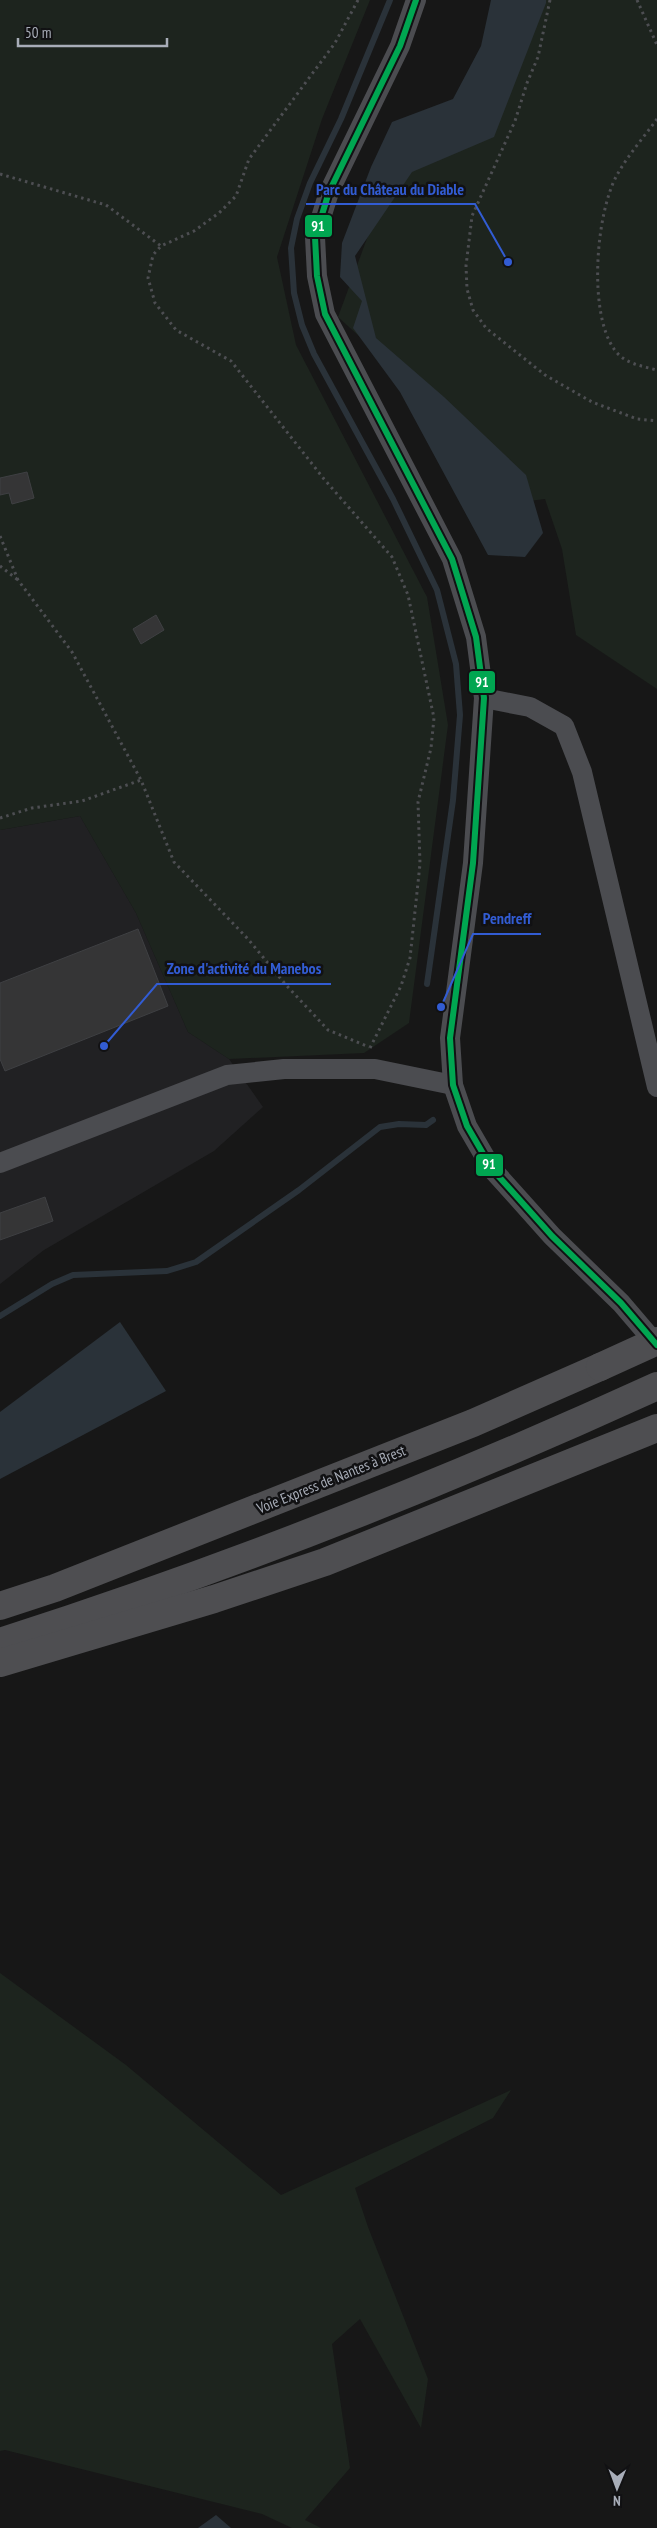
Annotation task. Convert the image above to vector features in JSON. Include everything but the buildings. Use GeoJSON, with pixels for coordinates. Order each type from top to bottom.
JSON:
{"type":"FeatureCollection","features":[{"type":"Feature","properties":{"kind":"highway","name":"Voie Express de Nantes à Brest"},"geometry":{"type":"LineString","coordinates":[[0,1606],[55,1588],[445,1434],[657,1343]]}},
{"type":"Feature","properties":{"kind":"highway"},"geometry":{"type":"LineString","coordinates":[[0,1642],[223,1566],[351,1518],[493,1460],[657,1386]]}},
{"type":"Feature","properties":{"kind":"highway"},"geometry":{"type":"LineString","coordinates":[[0,1663],[214,1599],[325,1562],[654,1429]]}},
{"type":"Feature","properties":{"kind":"street"},"geometry":{"type":"LineString","coordinates":[[416,0],[400,46],[329,192],[316,237],[317,276],[326,314],[452,559],[476,637],[484,698],[473,863],[450,1038],[453,1085],[467,1126],[492,1169],[552,1236],[621,1303],[657,1343]]}},
{"type":"Feature","properties":{"kind":"street"},"geometry":{"type":"LineString","coordinates":[[484,698],[530,707],[564,726],[582,772],[657,1087]]}},
{"type":"Feature","properties":{"kind":"street"},"geometry":{"type":"LineString","coordinates":[[0,1162],[227,1075],[284,1068],[375,1069],[453,1085]]}},
{"type":"Feature","properties":{"kind":"path"},"geometry":{"type":"LineString","coordinates":[[358,0],[335,43],[249,159],[236,196],[219,213],[194,231],[161,246],[153,255],[148,278],[155,303],[176,330],[231,361],[324,479],[392,557],[408,595],[434,718],[431,748],[418,802],[420,864],[410,958],[401,986],[369,1048],[375,1069]]}},
{"type":"Feature","properties":{"kind":"path"},"geometry":{"type":"LineString","coordinates":[[550,0],[538,57],[515,121],[472,216],[466,266],[467,289],[473,310],[486,328],[545,375],[592,402],[637,419],[657,421]]}},
{"type":"Feature","properties":{"kind":"path"},"geometry":{"type":"LineString","coordinates":[[637,0],[657,45]]}},
{"type":"Feature","properties":{"kind":"path"},"geometry":{"type":"LineString","coordinates":[[657,119],[617,175],[606,200],[597,262],[599,308],[614,349],[625,360],[657,370]]}},
{"type":"Feature","properties":{"kind":"path"},"geometry":{"type":"LineString","coordinates":[[0,174],[106,205],[161,246]]}},
{"type":"Feature","properties":{"kind":"path"},"geometry":{"type":"LineString","coordinates":[[0,536],[18,580],[72,652],[141,780],[174,862],[248,939],[286,985],[328,1030],[369,1048]]}},
{"type":"Feature","properties":{"kind":"path"},"geometry":{"type":"LineString","coordinates":[[0,566],[18,580]]}},
{"type":"Feature","properties":{"kind":"path"},"geometry":{"type":"LineString","coordinates":[[0,818],[32,808],[82,801],[141,780]]}},
{"type":"Feature","properties":{"kind":"shaded area"},"geometry":{"type":"Polygon","coordinates":[[[0,0],[370,0],[322,119],[277,257],[296,345],[427,597],[448,725],[409,1023],[364,1053],[229,1059],[188,1032],[136,913],[80,816],[0,830],[0,0]]]}},
{"type":"Feature","properties":{"kind":"shaded area"},"geometry":{"type":"Polygon","coordinates":[[[491,0],[546,0],[494,137],[412,172],[355,256],[376,338],[444,397],[526,475],[543,533],[525,557],[488,555],[400,392],[353,328],[362,301],[340,277],[342,243],[371,167],[392,122],[453,99],[481,46],[491,0]]]}},
{"type":"Feature","properties":{"kind":"shaded area"},"geometry":{"type":"Polygon","coordinates":[[[532,0],[657,0],[657,689],[576,635],[562,549],[545,499],[521,502],[483,449],[338,317],[379,206],[532,0]]]}},
{"type":"Feature","properties":{"kind":"shaded area"},"geometry":{"type":"Polygon","coordinates":[[[80,816],[136,913],[188,1032],[229,1059],[263,1107],[214,1151],[44,1250],[0,1284],[0,830],[80,816]]]}},
{"type":"Feature","properties":{"kind":"shaded area"},"geometry":{"type":"Polygon","coordinates":[[[120,1322],[166,1391],[0,1479],[0,1412],[120,1322]]]}},
{"type":"Feature","properties":{"kind":"shaded area"},"geometry":{"type":"Polygon","coordinates":[[[0,1973],[126,2065],[281,2195],[511,2090],[493,2118],[355,2188],[368,2227],[428,2379],[421,2428],[360,2319],[332,2344],[350,2468],[305,2520],[321,2528],[292,2528],[262,2514],[5,2450],[0,2451],[0,1973]]]}},
{"type":"Feature","properties":{"kind":"shaded area"},"geometry":{"type":"Polygon","coordinates":[[[216,2515],[231,2528],[198,2528],[216,2515]]]}},
{"type":"Feature","properties":{"kind":"waterway"},"geometry":{"type":"LineString","coordinates":[[390,0],[341,119],[310,183],[297,219],[291,248],[294,293],[302,325],[314,354],[393,499],[437,590],[456,664],[460,715],[453,800],[427,984]]}},
{"type":"Feature","properties":{"kind":"waterway"},"geometry":{"type":"LineString","coordinates":[[0,1316],[52,1284],[73,1275],[167,1271],[196,1262],[299,1190],[380,1127],[399,1124],[426,1125],[433,1120]]}},
{"type":"Feature","properties":{"kind":"transit line","name":"91"},"geometry":{"type":"LineString","coordinates":[[416,0],[400,46],[329,192],[315,237],[317,276],[325,314],[452,559],[476,637],[484,698],[473,863],[450,1038],[453,1085],[467,1126],[492,1169],[552,1236],[621,1303],[657,1345]]}},
{"type":"Feature","properties":{"kind":"place","name":"Parc du Château du Diable"},"geometry":{"type":"Point","coordinates":[508,262]}},
{"type":"Feature","properties":{"kind":"place","name":"Pendreff"},"geometry":{"type":"Point","coordinates":[441,1007]}},
{"type":"Feature","properties":{"kind":"place","name":"Zone d'activité du Manebos"},"geometry":{"type":"Point","coordinates":[104,1046]}}]}
